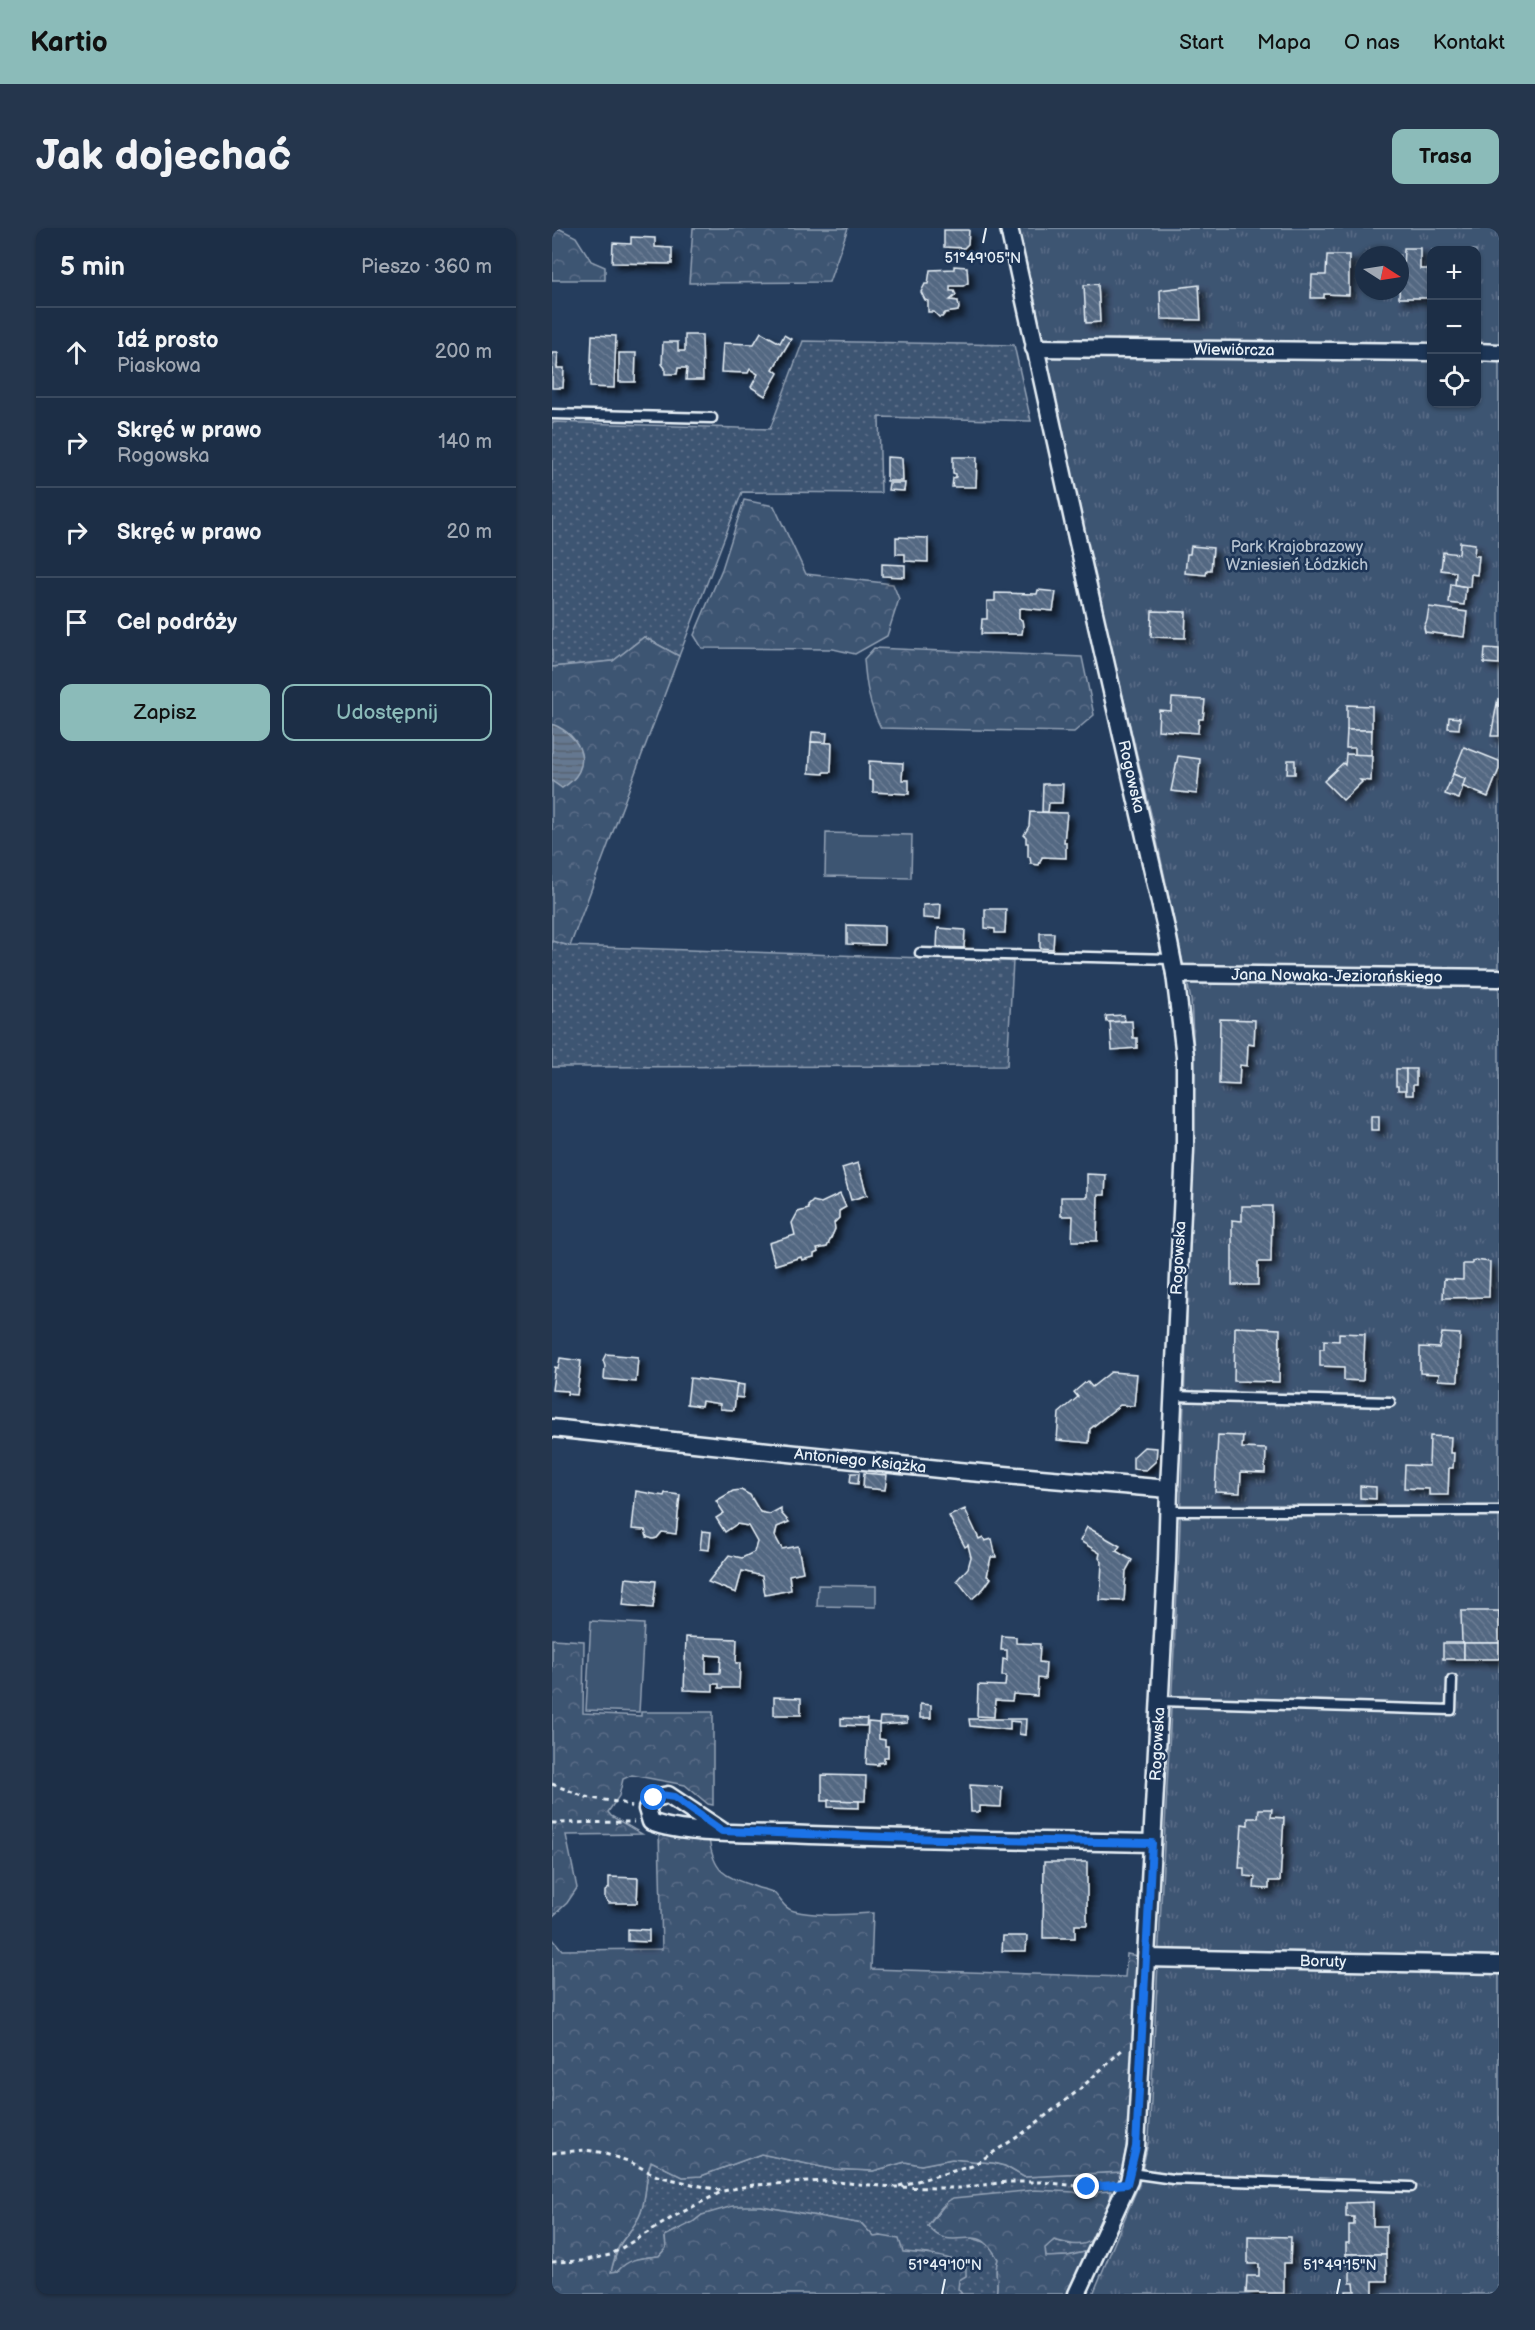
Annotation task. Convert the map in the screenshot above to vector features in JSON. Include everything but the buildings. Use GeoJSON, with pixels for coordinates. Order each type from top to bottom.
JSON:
{"type":"FeatureCollection","features":[{"type":"Feature","properties":{"kind":"street","name":"Rogowska"},"geometry":{"type":"LineString","coordinates":[[1009,228],[1174,966],[1185,1056],[1185,1140],[1160,1701],[1136,2147],[1129,2179],[1077,2294]]}},
{"type":"Feature","properties":{"kind":"street","name":"Wiewiórcza"},"geometry":{"type":"LineString","coordinates":[[1034,348],[1427,352]]}},
{"type":"Feature","properties":{"kind":"street"},"geometry":{"type":"LineString","coordinates":[[1481,352],[1499,352]]}},
{"type":"Feature","properties":{"kind":"street","name":"Jana Nowaka-Jeziorańskiego"},"geometry":{"type":"LineString","coordinates":[[1174,966],[1499,978]]}},
{"type":"Feature","properties":{"kind":"street","name":"Antoniego Książka"},"geometry":{"type":"LineString","coordinates":[[552,1428],[958,1471],[1168,1489]]}},
{"type":"Feature","properties":{"kind":"street"},"geometry":{"type":"LineString","coordinates":[[722,1831],[668,1796],[654,1798],[647,1809],[649,1818],[680,1828],[722,1831],[941,1839],[1152,1843]]}},
{"type":"Feature","properties":{"kind":"street","name":"Boruty"},"geometry":{"type":"LineString","coordinates":[[1146,1958],[1499,1965]]}},
{"type":"Feature","properties":{"kind":"lane"},"geometry":{"type":"LineString","coordinates":[[552,414],[712,418]]}},
{"type":"Feature","properties":{"kind":"lane"},"geometry":{"type":"LineString","coordinates":[[920,953],[1174,966]]}},
{"type":"Feature","properties":{"kind":"lane"},"geometry":{"type":"LineString","coordinates":[[1173,1396],[1390,1402]]}},
{"type":"Feature","properties":{"kind":"lane"},"geometry":{"type":"LineString","coordinates":[[1168,1511],[1499,1511]]}},
{"type":"Feature","properties":{"kind":"lane"},"geometry":{"type":"LineString","coordinates":[[1160,1701],[1451,1710],[1452,1680]]}},
{"type":"Feature","properties":{"kind":"lane"},"geometry":{"type":"LineString","coordinates":[[1129,2179],[1411,2187]]}},
{"type":"Feature","properties":{"kind":"path"},"geometry":{"type":"LineString","coordinates":[[552,1784],[585,1797],[623,1803],[649,1818]]}},
{"type":"Feature","properties":{"kind":"path"},"geometry":{"type":"LineString","coordinates":[[552,1823],[649,1818]]}},
{"type":"Feature","properties":{"kind":"path"},"geometry":{"type":"LineString","coordinates":[[894,2187],[972,2166],[1022,2134],[1079,2090],[1123,2048],[1142,2036]]}},
{"type":"Feature","properties":{"kind":"path"},"geometry":{"type":"LineString","coordinates":[[552,2153],[585,2150],[599,2152],[628,2161],[657,2176],[723,2191]]}},
{"type":"Feature","properties":{"kind":"path"},"geometry":{"type":"LineString","coordinates":[[552,2262],[582,2261],[610,2255],[675,2216],[723,2191],[753,2185],[824,2181],[894,2187],[960,2188],[1007,2182],[1041,2182],[1087,2187],[1129,2179]]}},
{"type":"Feature","properties":{"kind":"green space"},"geometry":{"type":"Polygon","coordinates":[[[693,228],[848,228],[829,282],[689,283],[693,228]]]}},
{"type":"Feature","properties":{"kind":"green space","name":"Park Krajobrazowy Wzniesień Łódzkich"},"geometry":{"type":"Polygon","coordinates":[[[1017,228],[1499,228],[1499,2294],[1093,2294],[1139,2184],[1149,2139],[1179,1552],[1195,1071],[1191,1000],[1152,818],[1060,433],[1017,228]]]}},
{"type":"Feature","properties":{"kind":"green space"},"geometry":{"type":"Polygon","coordinates":[[[552,229],[560,229],[576,237],[591,261],[605,267],[605,280],[552,280],[552,229]]]}},
{"type":"Feature","properties":{"kind":"green space"},"geometry":{"type":"Polygon","coordinates":[[[803,341],[1014,345],[1031,421],[879,417],[881,493],[742,492],[679,656],[644,637],[613,661],[552,667],[552,422],[770,429],[803,341]]]}},
{"type":"Feature","properties":{"kind":"green space"},"geometry":{"type":"Polygon","coordinates":[[[744,500],[774,506],[806,574],[893,584],[899,599],[887,636],[855,654],[833,649],[702,648],[694,635],[722,569],[744,500]]]}},
{"type":"Feature","properties":{"kind":"green space"},"geometry":{"type":"Polygon","coordinates":[[[644,637],[679,656],[570,946],[552,941],[552,667],[613,661],[644,637]]]}},
{"type":"Feature","properties":{"kind":"green space"},"geometry":{"type":"Polygon","coordinates":[[[874,648],[1082,657],[1094,715],[1074,732],[881,728],[871,703],[864,659],[874,648]]]}},
{"type":"Feature","properties":{"kind":"green space"},"geometry":{"type":"Polygon","coordinates":[[[826,833],[912,835],[911,878],[825,876],[826,833]]]}},
{"type":"Feature","properties":{"kind":"green space"},"geometry":{"type":"Polygon","coordinates":[[[552,941],[570,946],[1013,961],[1007,1066],[552,1067],[552,941]]]}},
{"type":"Feature","properties":{"kind":"green space"},"geometry":{"type":"Polygon","coordinates":[[[818,1585],[876,1586],[876,1607],[817,1606],[818,1585]]]}},
{"type":"Feature","properties":{"kind":"green space"},"geometry":{"type":"Polygon","coordinates":[[[591,1621],[644,1624],[639,1712],[586,1710],[591,1621]]]}},
{"type":"Feature","properties":{"kind":"green space"},"geometry":{"type":"Polygon","coordinates":[[[552,1639],[584,1641],[583,1713],[641,1716],[641,1712],[713,1712],[713,1805],[708,1804],[685,1785],[632,1775],[623,1779],[619,1796],[608,1812],[642,1834],[566,1835],[577,1888],[567,1903],[552,1917],[552,1639]]]}},
{"type":"Feature","properties":{"kind":"green space"},"geometry":{"type":"Polygon","coordinates":[[[659,1833],[709,1839],[714,1860],[723,1872],[736,1880],[774,1893],[791,1910],[824,1915],[873,1913],[871,1969],[1125,1977],[1127,1954],[1138,1956],[1131,2116],[1122,2172],[1024,2177],[1005,2166],[993,2163],[952,2159],[921,2165],[905,2162],[873,2171],[831,2169],[761,2154],[701,2176],[683,2177],[651,2161],[641,2212],[620,2244],[611,2272],[618,2271],[627,2263],[637,2259],[659,2256],[666,2248],[665,2236],[702,2215],[733,2206],[761,2206],[862,2224],[874,2237],[899,2239],[903,2252],[936,2256],[959,2262],[966,2266],[966,2276],[959,2280],[958,2289],[962,2294],[552,2294],[552,1938],[562,1950],[662,1949],[659,1833]]]}},
{"type":"Feature","properties":{"kind":"green space"},"geometry":{"type":"Polygon","coordinates":[[[761,2154],[831,2169],[873,2171],[905,2162],[921,2165],[952,2159],[1005,2166],[1024,2177],[1122,2172],[1111,2201],[1110,2191],[1091,2196],[1065,2192],[1039,2192],[967,2197],[953,2200],[942,2206],[928,2226],[989,2245],[998,2259],[996,2294],[962,2294],[958,2289],[959,2280],[966,2275],[929,2254],[903,2252],[881,2236],[874,2237],[862,2224],[761,2206],[702,2215],[665,2236],[666,2248],[659,2256],[637,2259],[627,2263],[618,2271],[610,2272],[620,2245],[641,2212],[651,2161],[683,2177],[701,2176],[761,2154]]]}},
{"type":"Feature","properties":{"kind":"green space"},"geometry":{"type":"Polygon","coordinates":[[[1035,2190],[1074,2192],[1087,2197],[1096,2196],[1098,2192],[1111,2191],[1109,2205],[1100,2229],[1091,2240],[1079,2245],[1054,2240],[1045,2248],[1046,2257],[1068,2256],[1089,2251],[1067,2294],[996,2294],[998,2259],[988,2245],[980,2239],[943,2238],[928,2226],[947,2202],[953,2198],[1035,2190]]]}},
{"type":"Feature","properties":{"kind":"green space"},"geometry":{"type":"Polygon","coordinates":[[[1098,2234],[1089,2251],[1068,2256],[1046,2257],[1044,2248],[1054,2240],[1071,2245],[1098,2234]]]}},
{"type":"Feature","properties":{"kind":"shaded area"},"geometry":{"type":"Polygon","coordinates":[[[552,724],[571,736],[581,753],[582,763],[579,772],[562,788],[552,781],[552,724]]]}},
{"type":"Feature","properties":{"kind":"route"},"geometry":{"type":"LineString","coordinates":[[654,1798],[661,1795],[674,1797],[722,1831],[941,1839],[1152,1843],[1136,2147],[1127,2184],[1087,2187]]}}]}
